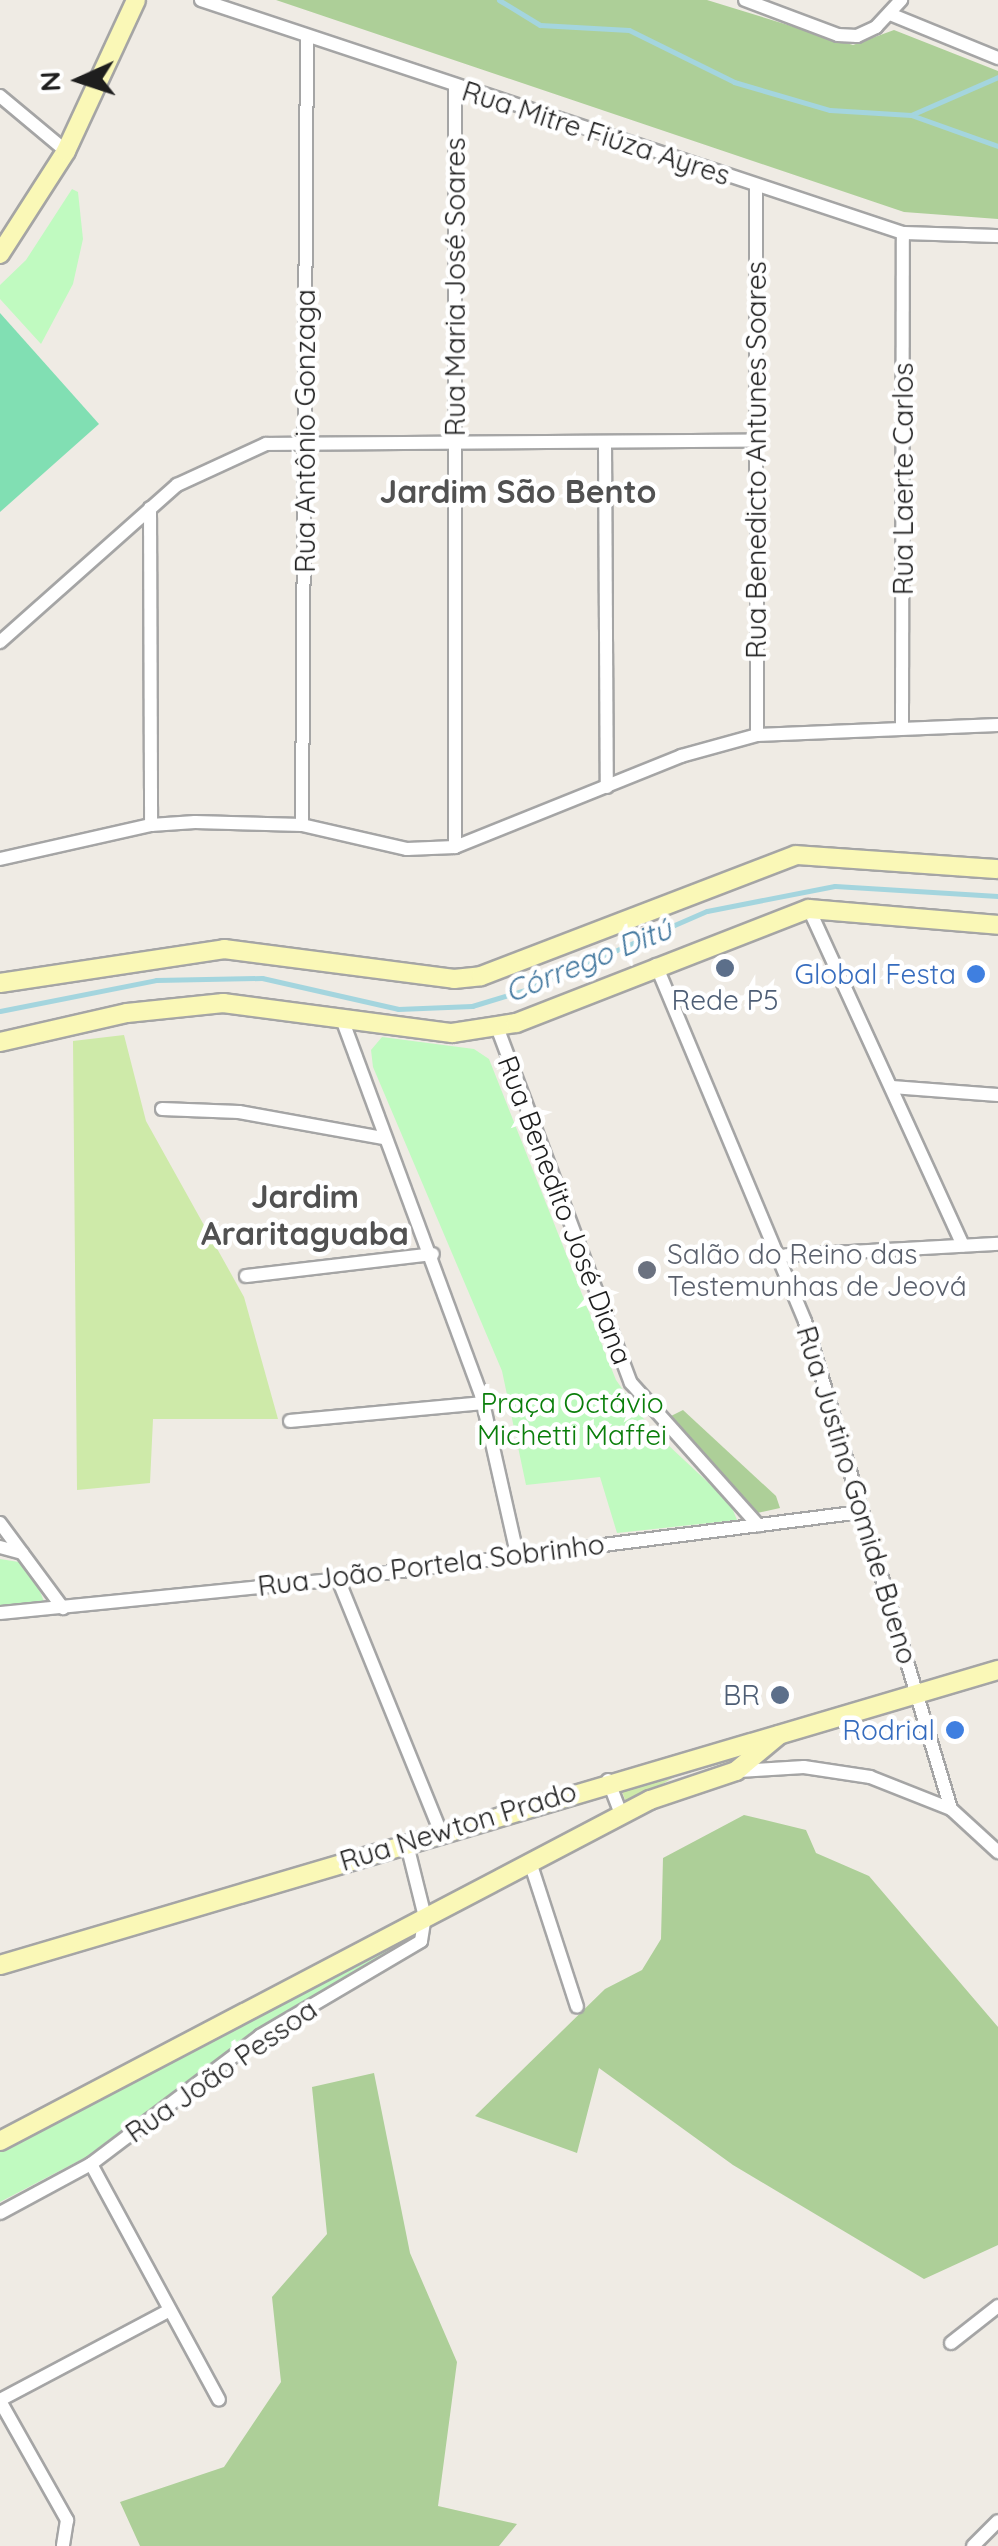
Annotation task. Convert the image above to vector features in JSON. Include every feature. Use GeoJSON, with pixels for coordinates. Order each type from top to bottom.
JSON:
{"type":"FeatureCollection","features":[{"type":"Feature","properties":{"kind":"street"},"geometry":{"type":"LineString","coordinates":[[0,254],[66,151],[136,0]]}},
{"type":"Feature","properties":{"kind":"street","name":"Rua Mitre Fiúza Ayres"},"geometry":{"type":"LineString","coordinates":[[201,0],[455,87],[904,232],[998,236]]}},
{"type":"Feature","properties":{"kind":"street"},"geometry":{"type":"LineString","coordinates":[[745,0],[838,35],[876,27],[901,0]]}},
{"type":"Feature","properties":{"kind":"street"},"geometry":{"type":"LineString","coordinates":[[890,14],[998,58]]}},
{"type":"Feature","properties":{"kind":"street","name":"Rua Antônio Gonzaga"},"geometry":{"type":"LineString","coordinates":[[302,825],[307,38]]}},
{"type":"Feature","properties":{"kind":"street","name":"Rua Maria José Soares"},"geometry":{"type":"LineString","coordinates":[[455,87],[455,848]]}},
{"type":"Feature","properties":{"kind":"street"},"geometry":{"type":"LineString","coordinates":[[0,96],[66,151]]}},
{"type":"Feature","properties":{"kind":"street","name":"Rua Benedicto Antunes Soares"},"geometry":{"type":"LineString","coordinates":[[756,185],[757,735]]}},
{"type":"Feature","properties":{"kind":"street","name":"Rua Laerte Carlos"},"geometry":{"type":"LineString","coordinates":[[902,726],[904,232]]}},
{"type":"Feature","properties":{"kind":"street"},"geometry":{"type":"LineString","coordinates":[[0,642],[150,508],[224,458],[305,440],[455,445],[756,440]]}},
{"type":"Feature","properties":{"kind":"street"},"geometry":{"type":"LineString","coordinates":[[605,443],[607,787]]}},
{"type":"Feature","properties":{"kind":"street"},"geometry":{"type":"LineString","coordinates":[[150,508],[150,825]]}},
{"type":"Feature","properties":{"kind":"street"},"geometry":{"type":"LineString","coordinates":[[0,859],[150,825],[302,825],[407,849],[455,848],[607,787],[757,735],[998,725]]}},
{"type":"Feature","properties":{"kind":"street"},"geometry":{"type":"LineString","coordinates":[[0,983],[224,949],[454,979],[481,976],[796,855],[998,870]]}},
{"type":"Feature","properties":{"kind":"street"},"geometry":{"type":"LineString","coordinates":[[809,909],[963,1245]]}},
{"type":"Feature","properties":{"kind":"street"},"geometry":{"type":"LineString","coordinates":[[0,1042],[179,1005],[223,1003],[342,1018],[404,1031],[496,1027],[809,909],[998,925]]}},
{"type":"Feature","properties":{"kind":"street","name":"Rua Justino Gomide Bueno"},"geometry":{"type":"LineString","coordinates":[[656,965],[780,1256],[918,1692],[951,1810]]}},
{"type":"Feature","properties":{"kind":"street"},"geometry":{"type":"LineString","coordinates":[[342,1018],[384,1138],[433,1254],[483,1402],[517,1554]]}},
{"type":"Feature","properties":{"kind":"street","name":"Rua Benedito José Diana"},"geometry":{"type":"LineString","coordinates":[[496,1027],[631,1383],[758,1524]]}},
{"type":"Feature","properties":{"kind":"street"},"geometry":{"type":"LineString","coordinates":[[892,1087],[998,1095]]}},
{"type":"Feature","properties":{"kind":"street"},"geometry":{"type":"LineString","coordinates":[[162,1109],[240,1112],[384,1138]]}},
{"type":"Feature","properties":{"kind":"street"},"geometry":{"type":"LineString","coordinates":[[780,1256],[998,1244]]}},
{"type":"Feature","properties":{"kind":"street"},"geometry":{"type":"LineString","coordinates":[[246,1276],[433,1254]]}},
{"type":"Feature","properties":{"kind":"street"},"geometry":{"type":"LineString","coordinates":[[290,1421],[483,1402]]}},
{"type":"Feature","properties":{"kind":"street","name":"Rua João Portela Sobrinho"},"geometry":{"type":"LineString","coordinates":[[0,1613],[338,1579],[861,1512]]}},
{"type":"Feature","properties":{"kind":"street"},"geometry":{"type":"LineString","coordinates":[[0,1523],[63,1608]]}},
{"type":"Feature","properties":{"kind":"street"},"geometry":{"type":"LineString","coordinates":[[0,1547],[22,1553]]}},
{"type":"Feature","properties":{"kind":"street"},"geometry":{"type":"LineString","coordinates":[[338,1579],[440,1830]]}},
{"type":"Feature","properties":{"kind":"street","name":"Rua Newton Prado"},"geometry":{"type":"LineString","coordinates":[[0,1965],[608,1780],[998,1670]]}},
{"type":"Feature","properties":{"kind":"street"},"geometry":{"type":"LineString","coordinates":[[736,1771],[783,1731]]}},
{"type":"Feature","properties":{"kind":"street"},"geometry":{"type":"LineString","coordinates":[[0,2140],[680,1786],[736,1771],[838,1771],[951,1810],[998,1852]]}},
{"type":"Feature","properties":{"kind":"street"},"geometry":{"type":"LineString","coordinates":[[608,1780],[621,1814]]}},
{"type":"Feature","properties":{"kind":"street"},"geometry":{"type":"LineString","coordinates":[[406,1841],[424,1916]]}},
{"type":"Feature","properties":{"kind":"street"},"geometry":{"type":"LineString","coordinates":[[530,1862],[576,2007]]}},
{"type":"Feature","properties":{"kind":"street","name":"Rua João Pessoa"},"geometry":{"type":"LineString","coordinates":[[0,2213],[91,2164],[260,2036],[421,1940],[424,1916]]}},
{"type":"Feature","properties":{"kind":"street"},"geometry":{"type":"LineString","coordinates":[[91,2164],[219,2400]]}},
{"type":"Feature","properties":{"kind":"street"},"geometry":{"type":"LineString","coordinates":[[951,2343],[998,2306]]}},
{"type":"Feature","properties":{"kind":"street"},"geometry":{"type":"LineString","coordinates":[[64,2546],[67,2520],[0,2400],[170,2310]]}},
{"type":"Feature","properties":{"kind":"street"},"geometry":{"type":"LineString","coordinates":[[973,2546],[998,2522]]}},
{"type":"Feature","properties":{"kind":"green space"},"geometry":{"type":"Polygon","coordinates":[[[276,0],[707,0],[853,45],[894,30],[998,71],[998,219],[904,212],[276,0]]]}},
{"type":"Feature","properties":{"kind":"green space"},"geometry":{"type":"Polygon","coordinates":[[[72,189],[78,192],[83,239],[73,284],[41,344],[0,299],[0,285],[26,260],[72,189]]]}},
{"type":"Feature","properties":{"kind":"green space"},"geometry":{"type":"Polygon","coordinates":[[[0,313],[99,424],[0,512],[0,313]]]}},
{"type":"Feature","properties":{"kind":"green space"},"geometry":{"type":"Polygon","coordinates":[[[124,1035],[146,1121],[244,1297],[278,1419],[153,1419],[150,1483],[77,1490],[73,1041],[124,1035]]]}},
{"type":"Feature","properties":{"kind":"green space","name":"Praça Octávio Michetti Maffei"},"geometry":{"type":"Polygon","coordinates":[[[382,1037],[474,1049],[489,1059],[616,1380],[651,1429],[730,1503],[737,1520],[617,1533],[600,1477],[526,1485],[502,1371],[373,1067],[371,1050],[382,1037]]]}},
{"type":"Feature","properties":{"kind":"green space"},"geometry":{"type":"Polygon","coordinates":[[[683,1410],[776,1496],[780,1508],[753,1514],[667,1418],[683,1410]]]}},
{"type":"Feature","properties":{"kind":"green space"},"geometry":{"type":"Polygon","coordinates":[[[0,1559],[19,1562],[34,1576],[45,1604],[0,1608],[0,1559]]]}},
{"type":"Feature","properties":{"kind":"green space"},"geometry":{"type":"Polygon","coordinates":[[[757,1746],[745,1757],[676,1776],[627,1805],[620,1786],[757,1746]]]}},
{"type":"Feature","properties":{"kind":"green space"},"geometry":{"type":"Polygon","coordinates":[[[744,1815],[806,1830],[816,1853],[869,1876],[998,2027],[998,2245],[924,2279],[733,2165],[599,2068],[577,2153],[475,2116],[605,1989],[642,1970],[661,1939],[663,1858],[744,1815]]]}},
{"type":"Feature","properties":{"kind":"green space"},"geometry":{"type":"Polygon","coordinates":[[[413,1933],[410,1941],[256,2030],[86,2157],[0,2202],[0,2148],[413,1933]]]}},
{"type":"Feature","properties":{"kind":"green space"},"geometry":{"type":"Polygon","coordinates":[[[374,2073],[410,2253],[457,2362],[438,2506],[517,2524],[499,2546],[140,2546],[120,2502],[224,2467],[281,2382],[272,2297],[327,2234],[312,2087],[374,2073]]]}},
{"type":"Feature","properties":{"kind":"waterway"},"geometry":{"type":"LineString","coordinates":[[499,0],[540,25],[629,30],[734,82],[830,110],[911,115],[998,77]]}},
{"type":"Feature","properties":{"kind":"waterway"},"geometry":{"type":"LineString","coordinates":[[911,115],[998,146]]}},
{"type":"Feature","properties":{"kind":"waterway","name":"Córrego Ditú"},"geometry":{"type":"LineString","coordinates":[[0,1011],[156,980],[262,978],[398,1009],[472,1006],[525,990],[707,911],[835,886],[998,896]]}},
{"type":"Feature","properties":{"kind":"place","name":"Rede P5"},"geometry":{"type":"Point","coordinates":[725,968]}},
{"type":"Feature","properties":{"kind":"place","name":"Global Festa"},"geometry":{"type":"Point","coordinates":[976,974]}},
{"type":"Feature","properties":{"kind":"place","name":"Salão do Reino das Testemunhas de Jeová"},"geometry":{"type":"Point","coordinates":[647,1270]}},
{"type":"Feature","properties":{"kind":"place","name":"BR"},"geometry":{"type":"Point","coordinates":[780,1695]}},
{"type":"Feature","properties":{"kind":"place","name":"Rodrial"},"geometry":{"type":"Point","coordinates":[955,1730]}},
{"type":"Feature","properties":{"kind":"district","name":"Jardim São Bento"},"geometry":{"type":"Point","coordinates":[518,491]}},
{"type":"Feature","properties":{"kind":"district","name":"Jardim Araritaguaba"},"geometry":{"type":"Point","coordinates":[305,1216]}}]}
